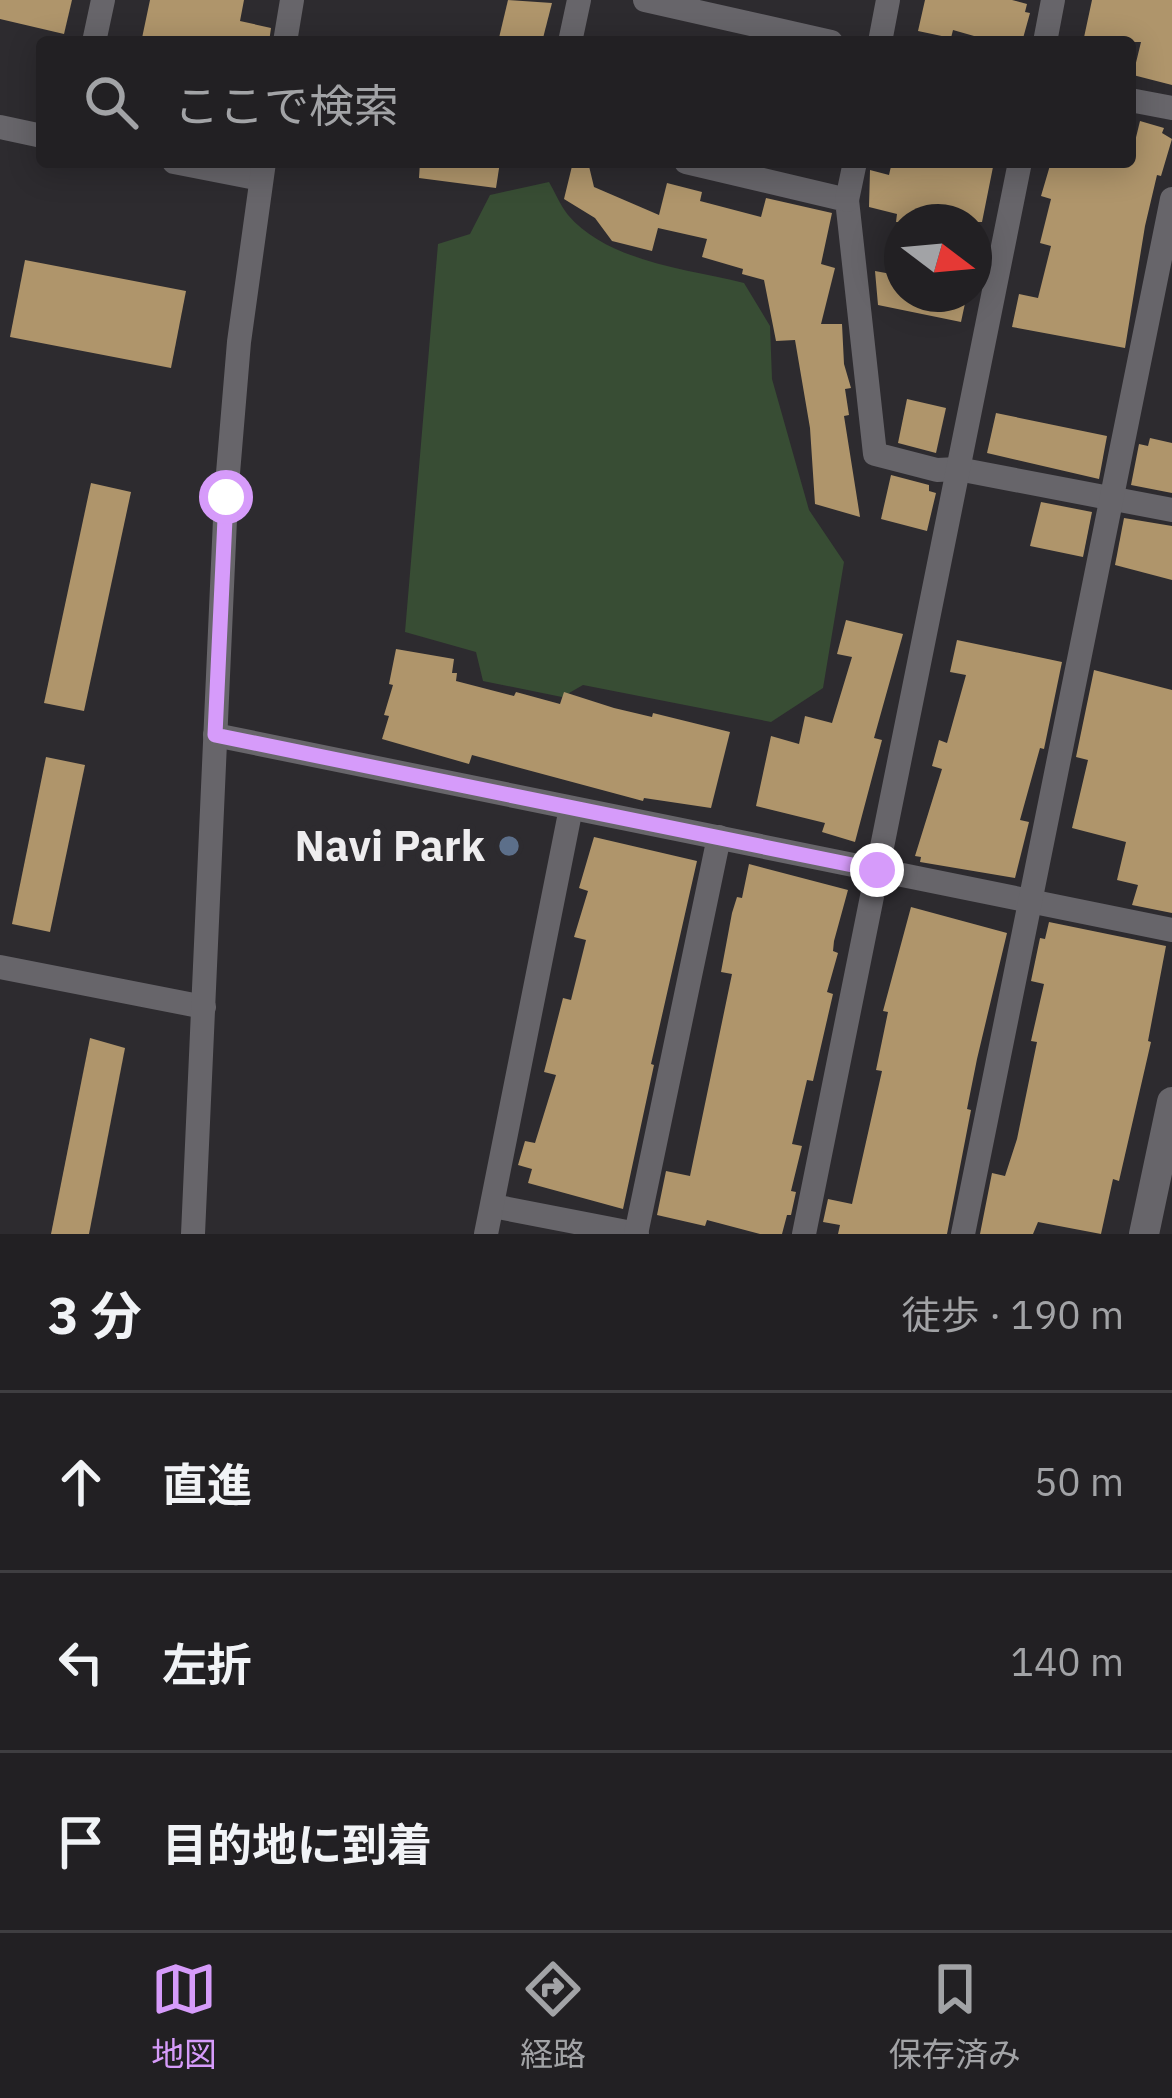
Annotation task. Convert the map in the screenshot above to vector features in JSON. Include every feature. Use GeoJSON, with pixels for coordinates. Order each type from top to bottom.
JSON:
{"type":"FeatureCollection","features":[{"type":"Feature","properties":{"kind":"street"},"geometry":{"type":"LineString","coordinates":[[95,36],[103,0]]}},
{"type":"Feature","properties":{"kind":"street"},"geometry":{"type":"LineString","coordinates":[[286,36],[292,0]]}},
{"type":"Feature","properties":{"kind":"street"},"geometry":{"type":"LineString","coordinates":[[571,36],[579,0]]}},
{"type":"Feature","properties":{"kind":"street"},"geometry":{"type":"LineString","coordinates":[[645,0],[734,10],[813,36]]}},
{"type":"Feature","properties":{"kind":"street"},"geometry":{"type":"LineString","coordinates":[[881,36],[888,0]]}},
{"type":"Feature","properties":{"kind":"street"},"geometry":{"type":"LineString","coordinates":[[1046,36],[1054,0]]}},
{"type":"Feature","properties":{"kind":"street"},"geometry":{"type":"LineString","coordinates":[[1136,101],[1172,108]]}},
{"type":"Feature","properties":{"kind":"street"},"geometry":{"type":"LineString","coordinates":[[0,128],[36,135]]}},
{"type":"Feature","properties":{"kind":"street"},"geometry":{"type":"LineString","coordinates":[[711,168],[847,200]]}},
{"type":"Feature","properties":{"kind":"street"},"geometry":{"type":"LineString","coordinates":[[854,168],[847,200],[874,454],[937,470],[958,469],[1172,510]]}},
{"type":"Feature","properties":{"kind":"street"},"geometry":{"type":"LineString","coordinates":[[803,1234],[1019,168]]}},
{"type":"Feature","properties":{"kind":"street"},"geometry":{"type":"LineString","coordinates":[[193,1234],[227,475],[238,342],[262,171]]}},
{"type":"Feature","properties":{"kind":"street"},"geometry":{"type":"LineString","coordinates":[[963,1234],[1172,199]]}},
{"type":"Feature","properties":{"kind":"street"},"geometry":{"type":"LineString","coordinates":[[215,735],[1172,930]]}},
{"type":"Feature","properties":{"kind":"street"},"geometry":{"type":"LineString","coordinates":[[486,1234],[572,808]]}},
{"type":"Feature","properties":{"kind":"street"},"geometry":{"type":"LineString","coordinates":[[493,1206],[636,1234],[719,838]]}},
{"type":"Feature","properties":{"kind":"street"},"geometry":{"type":"LineString","coordinates":[[0,967],[204,1006]]}},
{"type":"Feature","properties":{"kind":"street"},"geometry":{"type":"LineString","coordinates":[[1144,1234],[1172,1102]]}},
{"type":"Feature","properties":{"kind":"green space"},"geometry":{"type":"Polygon","coordinates":[[[549,182],[568,215],[604,243],[650,261],[744,283],[770,326],[772,379],[809,510],[844,562],[823,688],[771,722],[583,685],[562,697],[483,681],[476,652],[405,632],[438,244],[470,234],[490,195],[549,182]]]}},
{"type":"Feature","properties":{"kind":"building"},"geometry":{"type":"Polygon","coordinates":[[[0,0],[72,0],[64,34],[0,19],[0,0]]]}},
{"type":"Feature","properties":{"kind":"building"},"geometry":{"type":"Polygon","coordinates":[[[150,0],[244,0],[240,21],[271,28],[270,36],[142,36],[150,0]]]}},
{"type":"Feature","properties":{"kind":"building"},"geometry":{"type":"Polygon","coordinates":[[[508,0],[552,3],[544,36],[499,36],[508,0]]]}},
{"type":"Feature","properties":{"kind":"building"},"geometry":{"type":"Polygon","coordinates":[[[925,0],[1012,0],[1027,4],[1025,12],[1030,13],[1024,36],[974,36],[953,30],[952,36],[942,36],[918,31],[925,0]]]}},
{"type":"Feature","properties":{"kind":"building"},"geometry":{"type":"Polygon","coordinates":[[[1092,0],[1172,0],[1172,85],[1136,76],[1141,42],[1136,42],[1136,36],[1084,36],[1092,0]]]}},
{"type":"Feature","properties":{"kind":"building"},"geometry":{"type":"Polygon","coordinates":[[[1140,121],[1164,128],[1162,133],[1172,139],[1161,176],[1157,175],[1145,226],[1125,348],[1012,327],[1019,294],[1038,298],[1051,246],[1040,243],[1051,199],[1041,196],[1049,168],[1136,168],[1140,121]]]}},
{"type":"Feature","properties":{"kind":"building"},"geometry":{"type":"Polygon","coordinates":[[[420,168],[499,168],[496,188],[419,178],[420,168]]]}},
{"type":"Feature","properties":{"kind":"building"},"geometry":{"type":"Polygon","coordinates":[[[572,168],[589,168],[594,187],[659,215],[667,183],[702,192],[700,201],[761,217],[766,198],[832,213],[821,264],[835,268],[821,324],[842,324],[851,388],[845,389],[849,415],[844,416],[860,517],[815,504],[810,428],[795,340],[776,341],[764,280],[702,257],[707,239],[658,228],[652,251],[612,241],[595,218],[564,199],[572,168]]]}},
{"type":"Feature","properties":{"kind":"building"},"geometry":{"type":"Polygon","coordinates":[[[891,168],[993,168],[986,204],[884,204],[884,211],[869,207],[870,170],[889,175],[891,168]]]}},
{"type":"Feature","properties":{"kind":"building"},"geometry":{"type":"Polygon","coordinates":[[[25,260],[186,291],[171,368],[10,337],[25,260]]]}},
{"type":"Feature","properties":{"kind":"building"},"geometry":{"type":"Polygon","coordinates":[[[875,271],[884,273],[884,306],[878,305],[875,271]]]}},
{"type":"Feature","properties":{"kind":"building"},"geometry":{"type":"Polygon","coordinates":[[[912,312],[963,312],[961,322],[912,312]]]}},
{"type":"Feature","properties":{"kind":"building"},"geometry":{"type":"Polygon","coordinates":[[[907,399],[946,408],[936,453],[898,443],[907,399]]]}},
{"type":"Feature","properties":{"kind":"building"},"geometry":{"type":"Polygon","coordinates":[[[996,413],[1107,436],[1099,479],[987,453],[996,413]]]}},
{"type":"Feature","properties":{"kind":"building"},"geometry":{"type":"Polygon","coordinates":[[[1150,438],[1172,443],[1172,493],[1131,485],[1139,444],[1148,446],[1150,438]]]}},
{"type":"Feature","properties":{"kind":"building"},"geometry":{"type":"Polygon","coordinates":[[[891,475],[929,485],[929,491],[936,493],[927,531],[881,519],[891,475]]]}},
{"type":"Feature","properties":{"kind":"building"},"geometry":{"type":"Polygon","coordinates":[[[91,483],[131,492],[84,711],[44,703],[91,483]]]}},
{"type":"Feature","properties":{"kind":"building"},"geometry":{"type":"Polygon","coordinates":[[[1041,502],[1092,512],[1083,557],[1030,546],[1041,502]]]}},
{"type":"Feature","properties":{"kind":"building"},"geometry":{"type":"Polygon","coordinates":[[[1124,518],[1172,526],[1172,580],[1115,565],[1124,518]]]}},
{"type":"Feature","properties":{"kind":"building"},"geometry":{"type":"Polygon","coordinates":[[[846,620],[903,634],[874,738],[882,740],[855,842],[822,832],[825,823],[756,806],[771,736],[799,744],[805,716],[832,723],[852,657],[837,654],[846,620]]]}},
{"type":"Feature","properties":{"kind":"building"},"geometry":{"type":"Polygon","coordinates":[[[957,640],[1062,662],[1044,749],[1040,748],[1020,820],[1029,822],[1015,878],[920,862],[921,857],[915,856],[942,769],[932,766],[939,740],[947,743],[966,675],[950,672],[957,640]]]}},
{"type":"Feature","properties":{"kind":"building"},"geometry":{"type":"Polygon","coordinates":[[[396,649],[454,659],[456,681],[514,696],[516,692],[560,704],[564,692],[614,708],[730,732],[711,808],[643,801],[472,755],[469,764],[382,739],[396,649]]]}},
{"type":"Feature","properties":{"kind":"building"},"geometry":{"type":"Polygon","coordinates":[[[1094,670],[1172,690],[1172,913],[1132,905],[1138,885],[1117,880],[1126,842],[1072,828],[1088,760],[1076,757],[1094,670]]]}},
{"type":"Feature","properties":{"kind":"building"},"geometry":{"type":"Polygon","coordinates":[[[46,757],[85,765],[50,932],[12,924],[46,757]]]}},
{"type":"Feature","properties":{"kind":"building"},"geometry":{"type":"Polygon","coordinates":[[[594,837],[697,861],[623,1209],[528,1183],[532,1169],[518,1165],[525,1141],[535,1143],[556,1075],[544,1072],[563,998],[571,1000],[586,940],[574,937],[588,891],[579,888],[594,837]]]}},
{"type":"Feature","properties":{"kind":"building"},"geometry":{"type":"Polygon","coordinates":[[[749,864],[848,890],[834,941],[833,951],[838,953],[827,992],[833,994],[813,1081],[807,1080],[792,1144],[802,1146],[791,1191],[796,1192],[791,1215],[787,1215],[782,1234],[760,1234],[707,1220],[705,1226],[657,1215],[666,1171],[690,1176],[732,974],[721,972],[732,913],[737,897],[742,898],[749,864]]]}},
{"type":"Feature","properties":{"kind":"building"},"geometry":{"type":"Polygon","coordinates":[[[911,907],[1007,933],[967,1109],[971,1110],[947,1234],[838,1234],[840,1225],[823,1222],[828,1199],[852,1204],[882,1071],[876,1070],[888,1012],[883,1011],[911,907]]]}},
{"type":"Feature","properties":{"kind":"building"},"geometry":{"type":"Polygon","coordinates":[[[1049,922],[1166,946],[1151,1042],[1119,1181],[1113,1179],[1101,1234],[1038,1222],[1033,1234],[980,1234],[992,1173],[1005,1176],[1017,1139],[1044,984],[1031,981],[1040,938],[1045,939],[1049,922]]]}},
{"type":"Feature","properties":{"kind":"building"},"geometry":{"type":"Polygon","coordinates":[[[90,1038],[125,1048],[89,1234],[51,1234],[90,1038]]]}},
{"type":"Feature","properties":{"kind":"place","name":"Navi Park"},"geometry":{"type":"Point","coordinates":[509,846]}},
{"type":"Feature","properties":{"kind":"route"},"geometry":{"type":"LineString","coordinates":[[226,497],[215,735],[877,870]]}}]}
